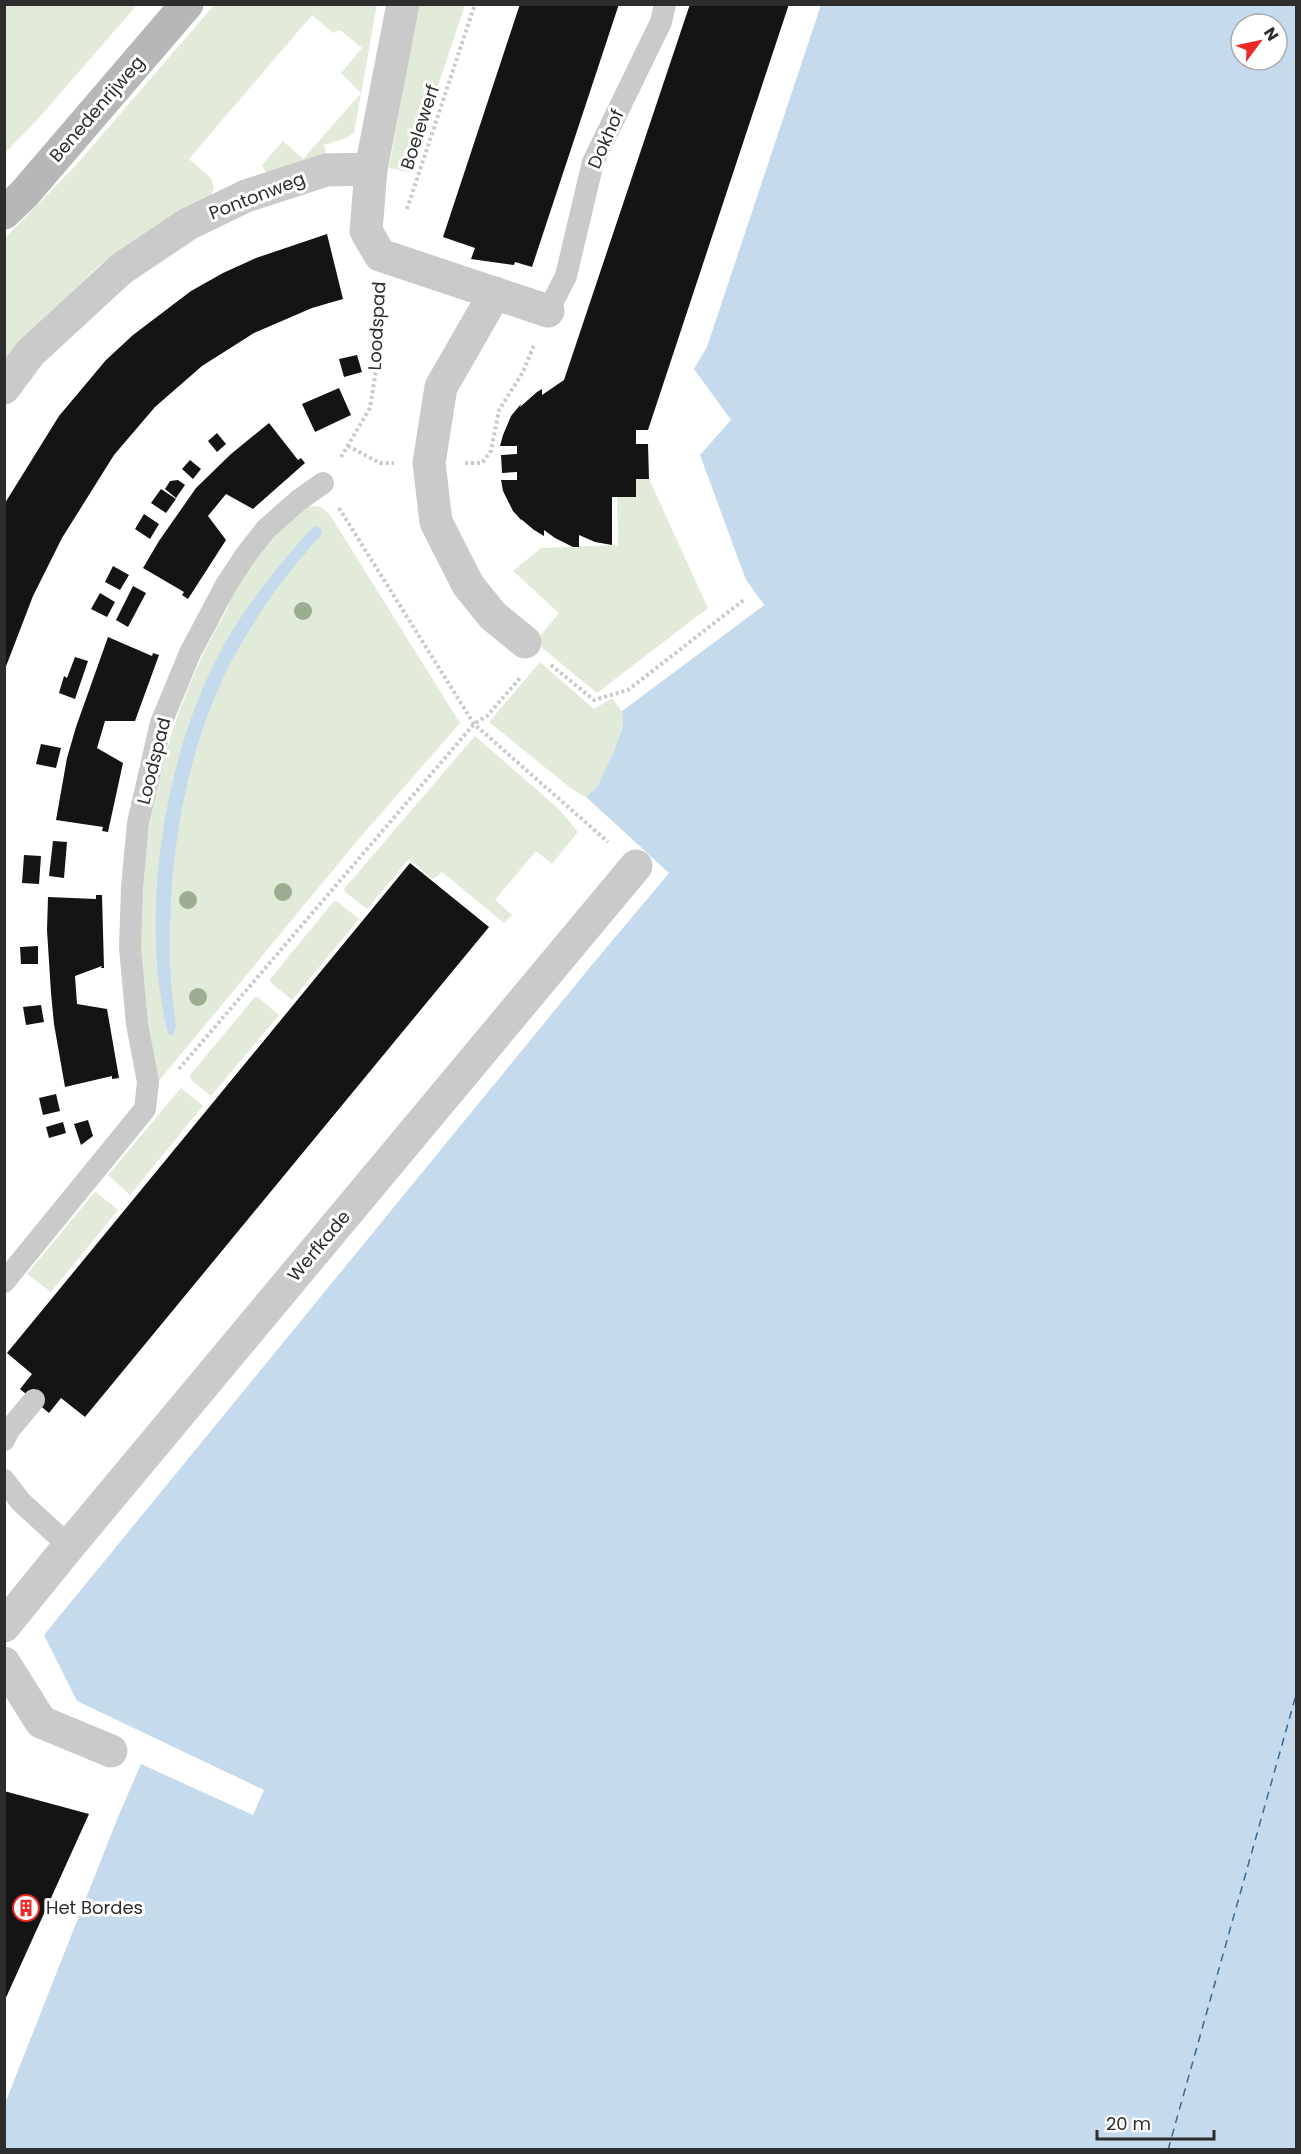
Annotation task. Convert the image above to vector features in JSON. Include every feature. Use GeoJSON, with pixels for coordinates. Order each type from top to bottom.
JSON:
{"type":"FeatureCollection","features":[{"type":"Feature","properties":{"kind":"street","name":"Benedenrijweg"},"geometry":{"type":"LineString","coordinates":[[4,213],[24,194],[187,4]]}},
{"type":"Feature","properties":{"kind":"street"},"geometry":{"type":"LineString","coordinates":[[403,4],[371,169],[366,231],[386,257],[548,311]]}},
{"type":"Feature","properties":{"kind":"street","name":"Pontonweg"},"geometry":{"type":"LineString","coordinates":[[4,388],[30,353],[121,268],[188,224],[246,196],[326,170],[371,169]]}},
{"type":"Feature","properties":{"kind":"street"},"geometry":{"type":"LineString","coordinates":[[495,293],[441,387],[429,463],[436,522],[468,585],[493,616],[532,648]]}},
{"type":"Feature","properties":{"kind":"street","name":"Werfkade"},"geometry":{"type":"LineString","coordinates":[[4,1626],[636,866]]}},
{"type":"Feature","properties":{"kind":"street"},"geometry":{"type":"LineString","coordinates":[[4,1663],[41,1722],[111,1751]]}},
{"type":"Feature","properties":{"kind":"lane","name":"Dokhof"},"geometry":{"type":"LineString","coordinates":[[548,311],[566,276],[593,162],[661,22],[665,4]]}},
{"type":"Feature","properties":{"kind":"lane","name":"Loodspad"},"geometry":{"type":"LineString","coordinates":[[146,1109],[148,1082],[137,1024],[130,948],[132,887],[138,823],[161,723],[190,653],[226,585],[245,556],[266,529],[299,500],[323,483]]}},
{"type":"Feature","properties":{"kind":"lane"},"geometry":{"type":"LineString","coordinates":[[4,1282],[146,1109]]}},
{"type":"Feature","properties":{"kind":"lane"},"geometry":{"type":"LineString","coordinates":[[4,1440],[9,1430],[34,1400]]}},
{"type":"Feature","properties":{"kind":"lane"},"geometry":{"type":"LineString","coordinates":[[4,1480],[21,1502],[69,1546]]}},
{"type":"Feature","properties":{"kind":"path","name":"Boelewerf"},"geometry":{"type":"LineString","coordinates":[[386,257],[404,219],[475,4]]}},
{"type":"Feature","properties":{"kind":"path","name":"Loodspad"},"geometry":{"type":"LineString","coordinates":[[323,483],[370,408],[376,370],[386,257]]}},
{"type":"Feature","properties":{"kind":"path"},"geometry":{"type":"LineString","coordinates":[[495,434],[502,435]]}},
{"type":"Feature","properties":{"kind":"path"},"geometry":{"type":"LineString","coordinates":[[323,483],[474,724],[636,866]]}},
{"type":"Feature","properties":{"kind":"path"},"geometry":{"type":"LineString","coordinates":[[146,1109],[474,724],[487,716],[532,648],[594,700],[628,690],[745,599]]}},
{"type":"Feature","properties":{"kind":"green space"},"geometry":{"type":"Polygon","coordinates":[[[5,4],[137,5],[37,120],[5,153],[5,4]]]}},
{"type":"Feature","properties":{"kind":"green space"},"geometry":{"type":"Polygon","coordinates":[[[214,5],[377,5],[354,133],[324,145],[327,156],[266,173],[262,165],[283,141],[303,159],[361,93],[341,73],[362,48],[340,30],[333,33],[312,15],[189,159],[211,178],[214,187],[211,196],[144,234],[101,264],[34,328],[5,367],[5,238],[77,164],[214,5]]]}},
{"type":"Feature","properties":{"kind":"green space"},"geometry":{"type":"Polygon","coordinates":[[[418,5],[465,5],[409,172],[389,168],[418,5]]]}},
{"type":"Feature","properties":{"kind":"green space"},"geometry":{"type":"Polygon","coordinates":[[[636,479],[649,479],[708,608],[597,693],[535,642],[559,613],[513,571],[541,548],[618,545],[617,497],[636,497],[636,479]]]}},
{"type":"Feature","properties":{"kind":"green space"},"geometry":{"type":"Polygon","coordinates":[[[306,507],[321,507],[330,515],[460,723],[363,834],[158,1082],[144,998],[141,923],[143,876],[149,829],[170,738],[186,694],[228,606],[235,582],[263,543],[306,507]]]}},
{"type":"Feature","properties":{"kind":"green space"},"geometry":{"type":"Polygon","coordinates":[[[540,662],[594,709],[612,698],[622,711],[623,726],[614,751],[597,787],[586,797],[573,790],[489,722],[540,662]]]}},
{"type":"Feature","properties":{"kind":"green space"},"geometry":{"type":"Polygon","coordinates":[[[475,736],[560,810],[578,832],[552,864],[536,851],[495,900],[512,915],[504,923],[442,872],[433,879],[409,859],[367,909],[344,889],[475,736]]]}},
{"type":"Feature","properties":{"kind":"green space"},"geometry":{"type":"Polygon","coordinates":[[[334,901],[359,919],[292,1000],[270,982],[270,979],[334,901]]]}},
{"type":"Feature","properties":{"kind":"green space"},"geometry":{"type":"Polygon","coordinates":[[[258,997],[279,1015],[211,1096],[191,1080],[190,1075],[254,998],[258,997]]]}},
{"type":"Feature","properties":{"kind":"green space"},"geometry":{"type":"Polygon","coordinates":[[[181,1088],[203,1106],[130,1195],[108,1175],[181,1088]]]}},
{"type":"Feature","properties":{"kind":"green space"},"geometry":{"type":"Polygon","coordinates":[[[96,1192],[118,1210],[51,1292],[27,1274],[96,1192]]]}},
{"type":"Feature","properties":{"kind":"water"},"geometry":{"type":"Polygon","coordinates":[[[821,5],[1296,5],[1296,2149],[5,2150],[4,2106],[141,1764],[253,1815],[264,1790],[77,1701],[44,1635],[669,873],[586,797],[597,787],[614,751],[623,726],[622,711],[764,605],[746,580],[700,455],[731,420],[694,369],[707,347],[821,5]]]}},
{"type":"Feature","properties":{"kind":"water"},"geometry":{"type":"Polygon","coordinates":[[[314,526],[320,528],[321,535],[281,583],[247,634],[227,671],[196,750],[178,833],[173,875],[170,959],[176,1027],[172,1036],[168,1034],[159,985],[156,933],[157,879],[164,824],[175,770],[191,718],[211,670],[235,626],[272,574],[314,526]]]}},
{"type":"Feature","properties":{"kind":"pier"},"geometry":{"type":"Polygon","coordinates":[[[746,580],[764,605],[622,711],[620,709],[760,604],[743,582],[746,580]]]}},
{"type":"Feature","properties":{"kind":"building"},"geometry":{"type":"Polygon","coordinates":[[[520,4],[619,4],[532,267],[515,262],[514,265],[471,259],[475,248],[443,237],[520,4]]]}},
{"type":"Feature","properties":{"kind":"building"},"geometry":{"type":"Polygon","coordinates":[[[690,4],[789,4],[648,430],[636,430],[636,444],[648,444],[649,479],[636,479],[636,497],[612,497],[612,545],[595,542],[579,535],[579,547],[573,547],[544,530],[544,536],[534,530],[513,511],[503,491],[501,480],[517,480],[517,472],[502,473],[501,455],[517,454],[517,446],[500,446],[511,416],[521,404],[520,407],[537,392],[542,389],[542,395],[564,380],[690,4]]]}},
{"type":"Feature","properties":{"kind":"building"},"geometry":{"type":"Polygon","coordinates":[[[327,234],[343,299],[312,308],[254,333],[202,366],[155,407],[114,455],[62,538],[33,596],[5,669],[5,503],[59,416],[106,360],[133,335],[191,291],[256,258],[327,234]]]}},
{"type":"Feature","properties":{"kind":"building"},"geometry":{"type":"Polygon","coordinates":[[[357,355],[362,372],[344,377],[339,359],[357,355]]]}},
{"type":"Feature","properties":{"kind":"building"},"geometry":{"type":"Polygon","coordinates":[[[339,388],[351,415],[315,432],[302,404],[339,388]]]}},
{"type":"Feature","properties":{"kind":"building"},"geometry":{"type":"Polygon","coordinates":[[[269,423],[298,460],[301,458],[305,463],[253,509],[226,494],[208,516],[226,540],[188,599],[182,595],[184,592],[143,568],[196,488],[231,454],[269,423]]]}},
{"type":"Feature","properties":{"kind":"building"},"geometry":{"type":"Polygon","coordinates":[[[217,433],[226,444],[217,452],[208,441],[217,433]]]}},
{"type":"Feature","properties":{"kind":"building"},"geometry":{"type":"Polygon","coordinates":[[[190,460],[201,469],[193,479],[182,469],[190,460]]]}},
{"type":"Feature","properties":{"kind":"building"},"geometry":{"type":"Polygon","coordinates":[[[178,480],[185,485],[176,498],[165,489],[170,481],[178,480]]]}},
{"type":"Feature","properties":{"kind":"building"},"geometry":{"type":"Polygon","coordinates":[[[161,489],[176,499],[166,513],[151,503],[161,489]]]}},
{"type":"Feature","properties":{"kind":"building"},"geometry":{"type":"Polygon","coordinates":[[[144,514],[159,524],[150,539],[135,529],[144,514]]]}},
{"type":"Feature","properties":{"kind":"building"},"geometry":{"type":"Polygon","coordinates":[[[113,566],[129,575],[120,590],[105,582],[113,566]]]}},
{"type":"Feature","properties":{"kind":"building"},"geometry":{"type":"Polygon","coordinates":[[[133,586],[146,593],[128,627],[116,620],[133,586]]]}},
{"type":"Feature","properties":{"kind":"building"},"geometry":{"type":"Polygon","coordinates":[[[100,593],[115,602],[107,617],[91,609],[100,593]]]}},
{"type":"Feature","properties":{"kind":"building"},"geometry":{"type":"Polygon","coordinates":[[[108,637],[152,656],[153,653],[159,655],[135,721],[105,721],[97,748],[123,763],[108,832],[102,831],[103,827],[56,820],[67,758],[108,637]]]}},
{"type":"Feature","properties":{"kind":"building"},"geometry":{"type":"Polygon","coordinates":[[[75,657],[88,661],[75,699],[59,693],[64,676],[67,678],[75,657]]]}},
{"type":"Feature","properties":{"kind":"building"},"geometry":{"type":"Polygon","coordinates":[[[41,744],[61,748],[56,768],[36,764],[41,744]]]}},
{"type":"Feature","properties":{"kind":"building"},"geometry":{"type":"Polygon","coordinates":[[[53,841],[67,842],[64,878],[49,876],[53,841]]]}},
{"type":"Feature","properties":{"kind":"building"},"geometry":{"type":"Polygon","coordinates":[[[24,855],[41,856],[39,884],[22,883],[24,855]]]}},
{"type":"Feature","properties":{"kind":"building"},"geometry":{"type":"Polygon","coordinates":[[[410,863],[489,927],[85,1417],[61,1398],[49,1413],[20,1389],[32,1374],[7,1353],[410,863]]]}},
{"type":"Feature","properties":{"kind":"building"},"geometry":{"type":"Polygon","coordinates":[[[96,895],[102,895],[104,968],[101,968],[102,966],[75,976],[77,1004],[107,1009],[119,1078],[112,1079],[112,1076],[65,1087],[51,993],[47,930],[48,897],[96,899],[96,895]]]}},
{"type":"Feature","properties":{"kind":"building"},"geometry":{"type":"Polygon","coordinates":[[[38,946],[38,964],[21,964],[20,947],[38,946]]]}},
{"type":"Feature","properties":{"kind":"building"},"geometry":{"type":"Polygon","coordinates":[[[41,1005],[44,1022],[26,1025],[23,1007],[41,1005]]]}},
{"type":"Feature","properties":{"kind":"building"},"geometry":{"type":"Polygon","coordinates":[[[56,1094],[60,1111],[43,1115],[39,1098],[56,1094]]]}},
{"type":"Feature","properties":{"kind":"building"},"geometry":{"type":"Polygon","coordinates":[[[88,1120],[93,1136],[81,1145],[74,1124],[88,1120]]]}},
{"type":"Feature","properties":{"kind":"building"},"geometry":{"type":"Polygon","coordinates":[[[63,1122],[66,1133],[49,1138],[46,1127],[63,1122]]]}},
{"type":"Feature","properties":{"kind":"building","name":"Het Bordes"},"geometry":{"type":"Polygon","coordinates":[[[4,1791],[89,1814],[4,2002],[4,1791]]]}},
{"type":"Feature","properties":{"kind":"ferry route"},"geometry":{"type":"LineString","coordinates":[[1168,2150],[1296,1695]]}},
{"type":"Feature","properties":{"kind":"place","name":"Het Bordes"},"geometry":{"type":"Point","coordinates":[26,1908]}}]}
